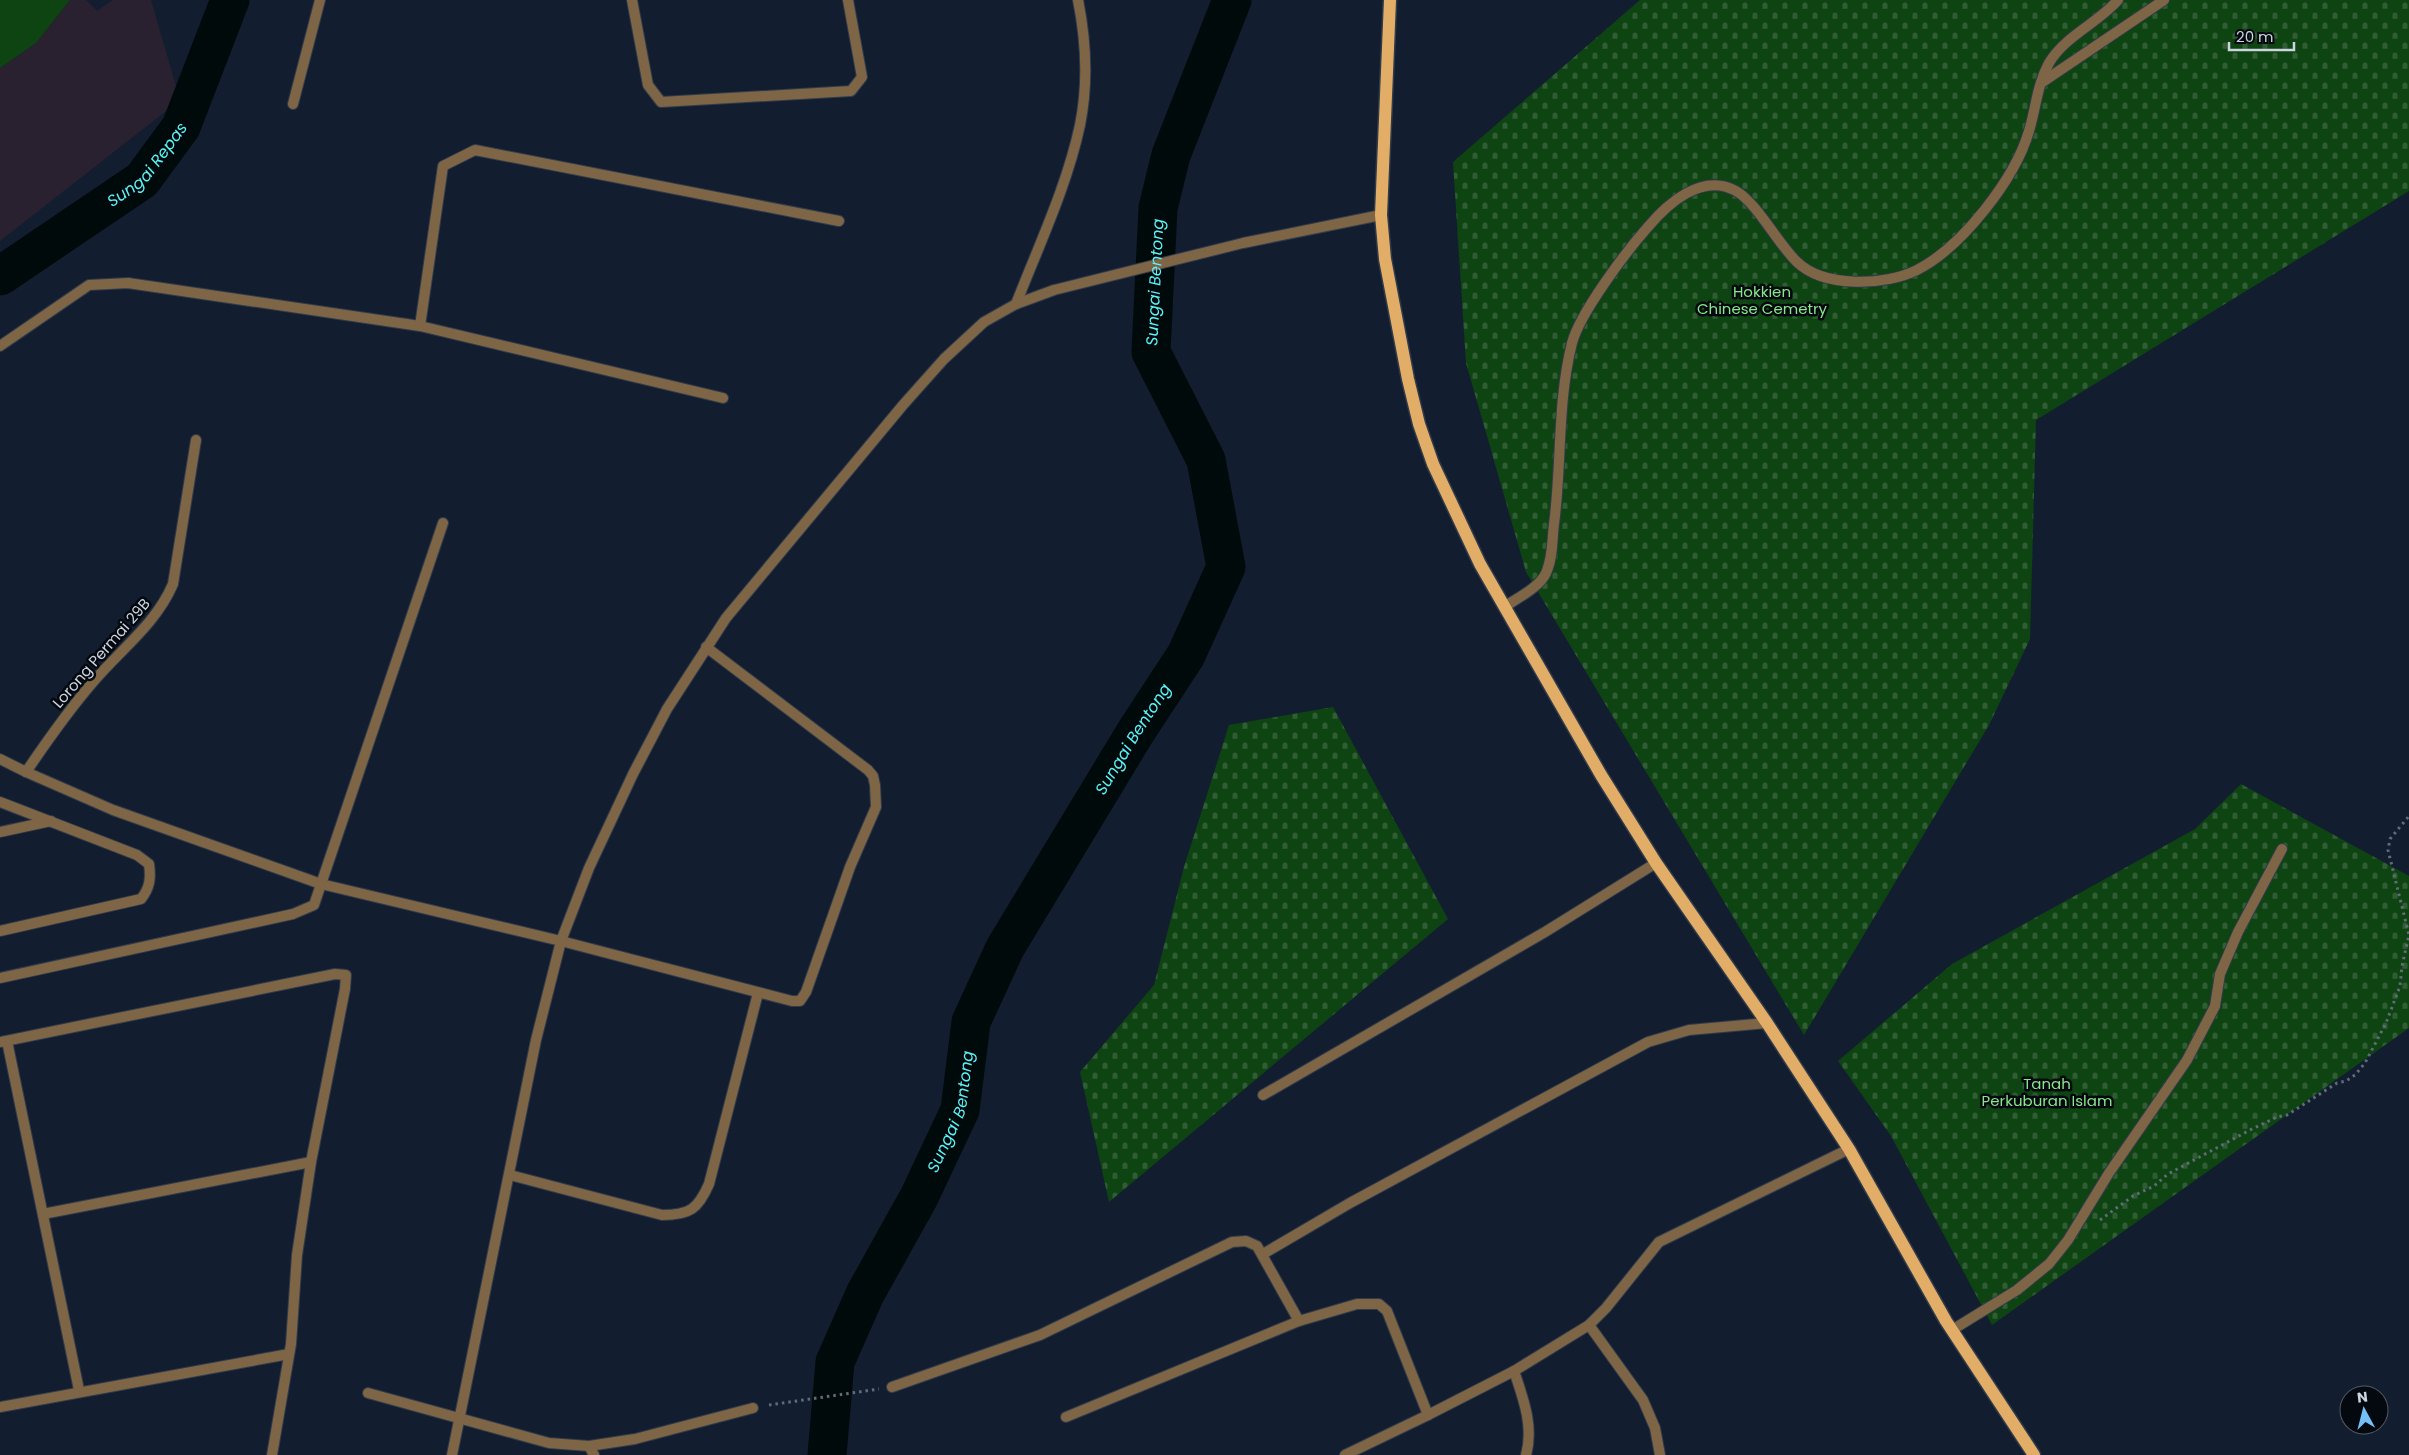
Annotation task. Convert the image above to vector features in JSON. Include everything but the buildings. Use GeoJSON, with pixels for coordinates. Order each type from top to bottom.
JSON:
{"type":"FeatureCollection","features":[{"type":"Feature","properties":{"kind":"main road"},"geometry":{"type":"LineString","coordinates":[[1390,0],[1381,215],[1385,259],[1395,317],[1419,424],[1433,464],[1460,524],[1504,607],[1601,775],[1656,863],[1767,1023],[1849,1149],[1952,1330],[2034,1455]]}},
{"type":"Feature","properties":{"kind":"street"},"geometry":{"type":"LineString","coordinates":[[293,104],[320,0]]}},
{"type":"Feature","properties":{"kind":"street"},"geometry":{"type":"LineString","coordinates":[[632,0],[648,85],[661,102],[851,91],[862,77],[848,0]]}},
{"type":"Feature","properties":{"kind":"street"},"geometry":{"type":"LineString","coordinates":[[1016,304],[1064,180],[1080,124],[1086,65],[1078,0]]}},
{"type":"Feature","properties":{"kind":"street"},"geometry":{"type":"LineString","coordinates":[[1504,607],[1545,576],[1550,558],[1556,508],[1561,402],[1572,341],[1590,306],[1646,229],[1670,204],[1694,189],[1716,185],[1736,191],[1749,203],[1797,263],[1816,274],[1849,282],[1885,281],[1916,271],[1939,256],[1969,230],[2020,159],[2030,129],[2040,83],[2050,62],[2066,44],[2118,0]]}},
{"type":"Feature","properties":{"kind":"street"},"geometry":{"type":"LineString","coordinates":[[2040,83],[2164,0]]}},
{"type":"Feature","properties":{"kind":"street"},"geometry":{"type":"LineString","coordinates":[[420,326],[443,166],[475,150],[839,221]]}},
{"type":"Feature","properties":{"kind":"street"},"geometry":{"type":"LineString","coordinates":[[452,1455],[536,1040],[561,941],[589,868],[633,774],[667,709],[706,647],[754,582],[903,405],[970,334],[984,322],[1016,304],[1054,290],[1243,243],[1381,215]]}},
{"type":"Feature","properties":{"kind":"street"},"geometry":{"type":"LineString","coordinates":[[0,346],[88,285],[128,283],[420,326],[723,398]]}},
{"type":"Feature","properties":{"kind":"street","name":"Lorong Permai 29B"},"geometry":{"type":"LineString","coordinates":[[26,772],[72,708],[157,612],[167,598],[173,584],[196,440]]}},
{"type":"Feature","properties":{"kind":"street"},"geometry":{"type":"LineString","coordinates":[[0,978],[293,914],[314,905],[443,523]]}},
{"type":"Feature","properties":{"kind":"street"},"geometry":{"type":"LineString","coordinates":[[0,759],[113,810],[321,884],[561,941],[758,993],[800,1001],[804,996],[850,867],[876,807],[877,794],[873,776],[868,770],[706,647]]}},
{"type":"Feature","properties":{"kind":"street"},"geometry":{"type":"LineString","coordinates":[[0,802],[145,860],[149,864],[150,873],[147,892],[141,899],[0,930]]}},
{"type":"Feature","properties":{"kind":"street"},"geometry":{"type":"LineString","coordinates":[[0,832],[51,821]]}},
{"type":"Feature","properties":{"kind":"street"},"geometry":{"type":"LineString","coordinates":[[1952,1330],[2017,1290],[2049,1264],[2068,1240],[2109,1173],[2187,1060],[2215,1006],[2220,974],[2238,932],[2282,849]]}},
{"type":"Feature","properties":{"kind":"street"},"geometry":{"type":"LineString","coordinates":[[1263,1095],[1545,932],[1656,863]]}},
{"type":"Feature","properties":{"kind":"street"},"geometry":{"type":"LineString","coordinates":[[79,1390],[4,1042],[344,974],[347,978],[311,1162],[294,1278],[289,1354],[272,1455]]}},
{"type":"Feature","properties":{"kind":"street"},"geometry":{"type":"LineString","coordinates":[[510,1175],[662,1215],[687,1212],[696,1207],[709,1184],[758,993]]}},
{"type":"Feature","properties":{"kind":"street"},"geometry":{"type":"LineString","coordinates":[[1263,1254],[1350,1203],[1648,1042],[1689,1030],[1767,1023]]}},
{"type":"Feature","properties":{"kind":"street"},"geometry":{"type":"LineString","coordinates":[[1345,1455],[1428,1416],[1514,1371],[1589,1326],[1612,1302],[1659,1242],[1849,1149]]}},
{"type":"Feature","properties":{"kind":"street"},"geometry":{"type":"LineString","coordinates":[[42,1214],[311,1162]]}},
{"type":"Feature","properties":{"kind":"street"},"geometry":{"type":"LineString","coordinates":[[892,1388],[1040,1335],[1232,1242],[1246,1241],[1257,1246],[1299,1321]]}},
{"type":"Feature","properties":{"kind":"street"},"geometry":{"type":"LineString","coordinates":[[1066,1417],[1299,1321],[1351,1305],[1379,1304],[1388,1311],[1428,1416]]}},
{"type":"Feature","properties":{"kind":"street"},"geometry":{"type":"LineString","coordinates":[[1589,1326],[1643,1400],[1655,1428],[1660,1455]]}},
{"type":"Feature","properties":{"kind":"street"},"geometry":{"type":"LineString","coordinates":[[0,1406],[79,1390],[289,1354]]}},
{"type":"Feature","properties":{"kind":"street"},"geometry":{"type":"LineString","coordinates":[[1514,1371],[1528,1417],[1529,1436],[1526,1455]]}},
{"type":"Feature","properties":{"kind":"street"},"geometry":{"type":"LineString","coordinates":[[368,1393],[549,1443],[592,1451],[753,1408]]}},
{"type":"Feature","properties":{"kind":"path"},"geometry":{"type":"LineString","coordinates":[[2094,1226],[2111,1210],[2133,1196],[2154,1186],[2168,1174],[2250,1130],[2277,1117],[2287,1115],[2337,1083],[2346,1081],[2355,1075],[2365,1063],[2386,1023],[2400,986],[2408,935],[2388,850],[2390,839],[2409,816]]}},
{"type":"Feature","properties":{"kind":"path"},"geometry":{"type":"LineString","coordinates":[[753,1408],[892,1388]]}},
{"type":"Feature","properties":{"kind":"shaded area"},"geometry":{"type":"Polygon","coordinates":[[[70,0],[86,0],[97,11],[113,0],[151,0],[180,100],[0,241],[0,68],[36,43],[70,0]]]}},
{"type":"Feature","properties":{"kind":"green space"},"geometry":{"type":"Polygon","coordinates":[[[0,0],[70,0],[36,43],[0,68],[0,0]]]}},
{"type":"Feature","properties":{"kind":"green space","name":"Hokkien Chinese Cemetry"},"geometry":{"type":"Polygon","coordinates":[[[1640,0],[2409,0],[2409,191],[2036,420],[2030,639],[1989,725],[1804,1035],[1526,572],[1466,363],[1453,162],[1640,0]]]}},
{"type":"Feature","properties":{"kind":"green space"},"geometry":{"type":"Polygon","coordinates":[[[1333,707],[1448,919],[1109,1202],[1080,1072],[1154,985],[1184,867],[1229,725],[1333,707]]]}},
{"type":"Feature","properties":{"kind":"green space","name":"Tanah Perkuburan Islam"},"geometry":{"type":"Polygon","coordinates":[[[2241,784],[2409,876],[2409,1028],[1992,1325],[1891,1136],[1838,1061],[1952,964],[2195,829],[2241,784]]]}},
{"type":"Feature","properties":{"kind":"waterway","name":"Sungai Repas"},"geometry":{"type":"LineString","coordinates":[[0,276],[142,180],[181,127],[230,0]]}},
{"type":"Feature","properties":{"kind":"waterway","name":"Sungai Bentong"},"geometry":{"type":"LineString","coordinates":[[827,1455],[835,1362],[865,1294],[919,1197],[960,1110],[971,1022],[1005,948],[1135,733],[1186,655],[1226,567],[1206,460],[1151,352],[1158,208],[1171,155],[1232,0]]}}]}
